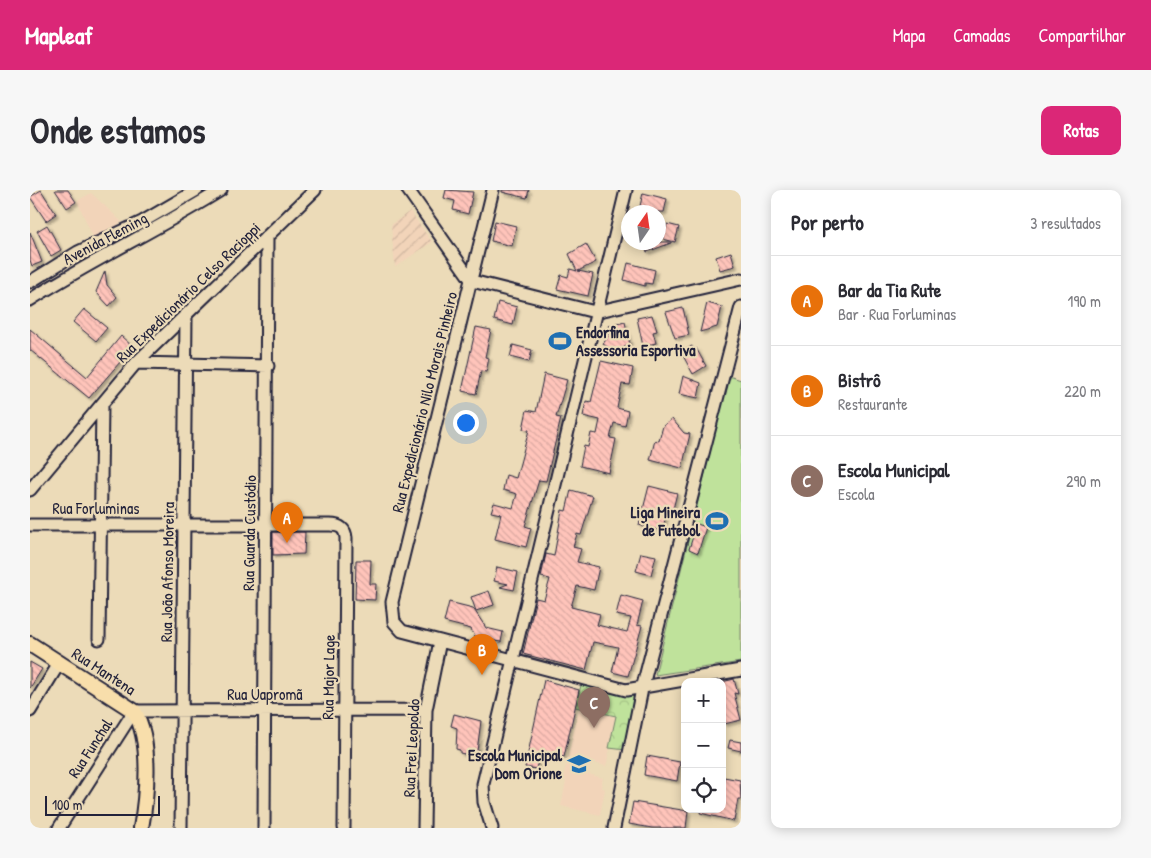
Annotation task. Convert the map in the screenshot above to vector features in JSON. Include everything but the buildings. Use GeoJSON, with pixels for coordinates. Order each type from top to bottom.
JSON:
{"type":"FeatureCollection","features":[{"type":"Feature","properties":{"kind":"main road","name":"Rua Mantena"},"geometry":{"type":"LineString","coordinates":[[30,644],[134,711],[142,726],[145,762],[146,794],[141,828]]}},
{"type":"Feature","properties":{"kind":"street","name":"Avenida Fleming"},"geometry":{"type":"LineString","coordinates":[[30,282],[78,252],[142,222],[196,190]]}},
{"type":"Feature","properties":{"kind":"street","name":"Avenida Fleming"},"geometry":{"type":"LineString","coordinates":[[30,300],[84,266],[148,233],[221,190]]}},
{"type":"Feature","properties":{"kind":"street","name":"Rua Expedicionário Celso Racioppi"},"geometry":{"type":"LineString","coordinates":[[30,490],[136,364],[267,239],[315,190]]}},
{"type":"Feature","properties":{"kind":"street"},"geometry":{"type":"LineString","coordinates":[[408,190],[472,281],[595,312],[741,278]]}},
{"type":"Feature","properties":{"kind":"street","name":"Rua Expedicionário Nilo Morais Pinheiro"},"geometry":{"type":"LineString","coordinates":[[440,641],[402,631],[394,622],[392,602],[408,508],[472,281],[493,190]]}},
{"type":"Feature","properties":{"kind":"street"},"geometry":{"type":"LineString","coordinates":[[492,828],[484,802],[483,784],[595,312],[626,190]]}},
{"type":"Feature","properties":{"kind":"street"},"geometry":{"type":"LineString","coordinates":[[142,222],[148,233]]}},
{"type":"Feature","properties":{"kind":"street","name":"Rua Guarda Custódio"},"geometry":{"type":"LineString","coordinates":[[264,828],[265,526],[268,366],[267,239]]}},
{"type":"Feature","properties":{"kind":"street"},"geometry":{"type":"LineString","coordinates":[[614,828],[642,688],[741,307]]}},
{"type":"Feature","properties":{"kind":"street","name":"Rua João Afonso Moreira"},"geometry":{"type":"LineString","coordinates":[[181,828],[186,316]]}},
{"type":"Feature","properties":{"kind":"street"},"geometry":{"type":"LineString","coordinates":[[136,364],[268,366]]}},
{"type":"Feature","properties":{"kind":"street"},"geometry":{"type":"LineString","coordinates":[[99,639],[102,524],[102,405]]}},
{"type":"Feature","properties":{"kind":"street","name":"Rua Forluminas"},"geometry":{"type":"LineString","coordinates":[[30,525],[265,526],[330,524],[342,527]]}},
{"type":"Feature","properties":{"kind":"street","name":"Rua Major Lage"},"geometry":{"type":"LineString","coordinates":[[342,527],[346,532],[344,828]]}},
{"type":"Feature","properties":{"kind":"street"},"geometry":{"type":"LineString","coordinates":[[440,641],[626,690],[741,670]]}},
{"type":"Feature","properties":{"kind":"street","name":"Rua Frei Leopoldo"},"geometry":{"type":"LineString","coordinates":[[424,828],[426,710],[440,641]]}},
{"type":"Feature","properties":{"kind":"street"},"geometry":{"type":"LineString","coordinates":[[30,711],[60,662]]}},
{"type":"Feature","properties":{"kind":"street","name":"Rua Uapromã"},"geometry":{"type":"LineString","coordinates":[[134,711],[426,710]]}},
{"type":"Feature","properties":{"kind":"street","name":"Rua Funchal"},"geometry":{"type":"LineString","coordinates":[[59,828],[134,711]]}},
{"type":"Feature","properties":{"kind":"shaded area"},"geometry":{"type":"Polygon","coordinates":[[[91,193],[122,222],[94,239],[77,201],[91,193]]]}},
{"type":"Feature","properties":{"kind":"shaded area"},"geometry":{"type":"Polygon","coordinates":[[[410,211],[432,242],[395,267],[391,225],[410,211]]]}},
{"type":"Feature","properties":{"kind":"shaded area"},"geometry":{"type":"Polygon","coordinates":[[[579,708],[617,716],[606,766],[591,762],[588,774],[603,778],[601,787],[605,789],[600,815],[561,806],[566,781],[563,779],[579,708]]]}},
{"type":"Feature","properties":{"kind":"green space","name":"Liga Mineira de Futebol"},"geometry":{"type":"Polygon","coordinates":[[[729,376],[741,380],[741,662],[655,675],[729,376]]]}},
{"type":"Feature","properties":{"kind":"green space"},"geometry":{"type":"Polygon","coordinates":[[[582,682],[642,690],[626,750],[609,748],[616,716],[575,707],[582,682]]]}},
{"type":"Feature","properties":{"kind":"place","name":"Endorfina Assessoria Esportiva"},"geometry":{"type":"Point","coordinates":[560,341]}},
{"type":"Feature","properties":{"kind":"place","name":"Liga Mineira de Futebol"},"geometry":{"type":"Point","coordinates":[717,521]}},
{"type":"Feature","properties":{"kind":"place","name":"Bar da Tia Rute"},"geometry":{"type":"Point","coordinates":[287,543]}},
{"type":"Feature","properties":{"kind":"place","name":"Bistrô"},"geometry":{"type":"Point","coordinates":[482,675]}},
{"type":"Feature","properties":{"kind":"place","name":"Escola Municipal"},"geometry":{"type":"Point","coordinates":[594,728]}},
{"type":"Feature","properties":{"kind":"place","name":"Escola Municipal Dom Orione"},"geometry":{"type":"Point","coordinates":[579,764]}}]}
